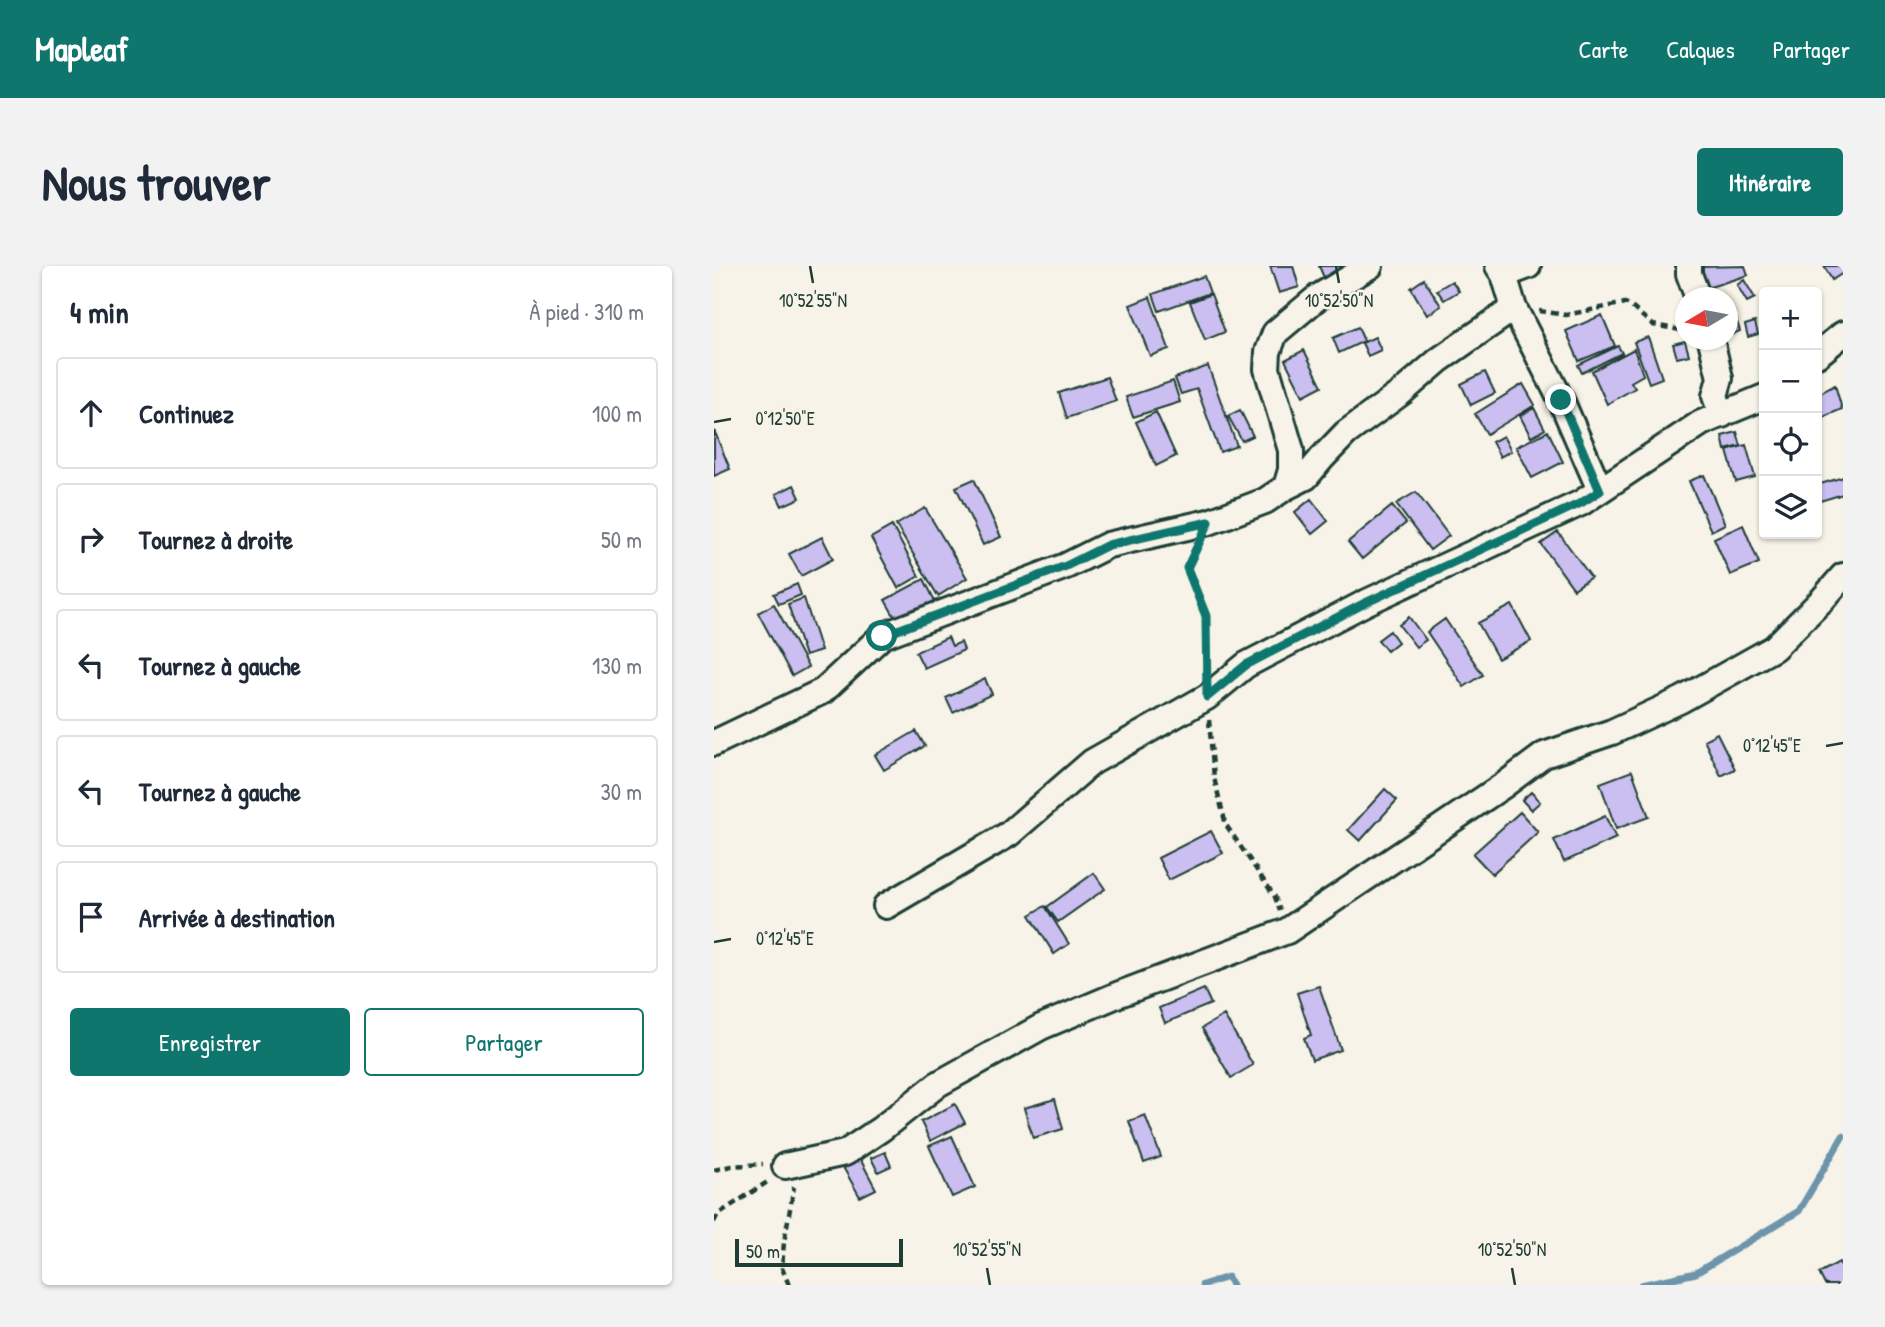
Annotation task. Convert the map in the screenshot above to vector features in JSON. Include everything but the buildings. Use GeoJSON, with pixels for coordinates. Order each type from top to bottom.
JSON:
{"type":"FeatureCollection","features":[{"type":"Feature","properties":{"kind":"street"},"geometry":{"type":"LineString","coordinates":[[1286,487],[1291,470],[1291,450],[1268,369],[1268,352],[1275,333],[1318,297],[1370,266]]}},
{"type":"Feature","properties":{"kind":"street"},"geometry":{"type":"LineString","coordinates":[[1528,266],[1501,270],[1514,308],[1561,400],[1600,491]]}},
{"type":"Feature","properties":{"kind":"street"},"geometry":{"type":"LineString","coordinates":[[1689,266],[1694,287]]}},
{"type":"Feature","properties":{"kind":"street"},"geometry":{"type":"LineString","coordinates":[[714,743],[823,691],[882,636],[1066,566],[1108,545],[1209,522],[1265,501],[1306,477],[1346,433],[1402,392],[1439,360],[1514,308]]}},
{"type":"Feature","properties":{"kind":"street"},"geometry":{"type":"LineString","coordinates":[[1822,351],[1843,334]]}},
{"type":"Feature","properties":{"kind":"street"},"geometry":{"type":"LineString","coordinates":[[1713,350],[1720,377],[1715,396],[1722,415]]}},
{"type":"Feature","properties":{"kind":"street"},"geometry":{"type":"LineString","coordinates":[[886,906],[1009,834],[1092,762],[1207,697],[1258,658],[1365,603],[1581,503],[1701,423],[1759,399]]}},
{"type":"Feature","properties":{"kind":"street"},"geometry":{"type":"LineString","coordinates":[[795,1164],[845,1153],[881,1129],[938,1084],[1041,1027],[1287,931],[1504,785],[1544,755],[1612,732],[1681,700],[1774,648],[1843,576]]}},
{"type":"Feature","properties":{"kind":"path"},"geometry":{"type":"LineString","coordinates":[[1514,308],[1566,315],[1625,303],[1653,325],[1675,329]]}},
{"type":"Feature","properties":{"kind":"path"},"geometry":{"type":"LineString","coordinates":[[1209,522],[1187,568],[1206,616],[1207,697],[1214,778],[1226,825],[1275,897],[1287,931]]}},
{"type":"Feature","properties":{"kind":"path"},"geometry":{"type":"LineString","coordinates":[[714,1170],[758,1164],[795,1164]]}},
{"type":"Feature","properties":{"kind":"path"},"geometry":{"type":"LineString","coordinates":[[714,1222],[718,1213],[795,1164]]}},
{"type":"Feature","properties":{"kind":"path"},"geometry":{"type":"LineString","coordinates":[[789,1285],[782,1268],[795,1164]]}},
{"type":"Feature","properties":{"kind":"waterway"},"geometry":{"type":"LineString","coordinates":[[1641,1285],[1696,1273],[1799,1211],[1843,1136]]}},
{"type":"Feature","properties":{"kind":"waterway"},"geometry":{"type":"LineString","coordinates":[[1202,1285],[1228,1277],[1232,1285]]}},
{"type":"Feature","properties":{"kind":"route"},"geometry":{"type":"LineString","coordinates":[[882,636],[1066,566],[1108,545],[1209,522],[1187,568],[1206,616],[1207,697],[1246,665],[1365,603],[1581,503],[1600,491],[1561,400]]}}]}
